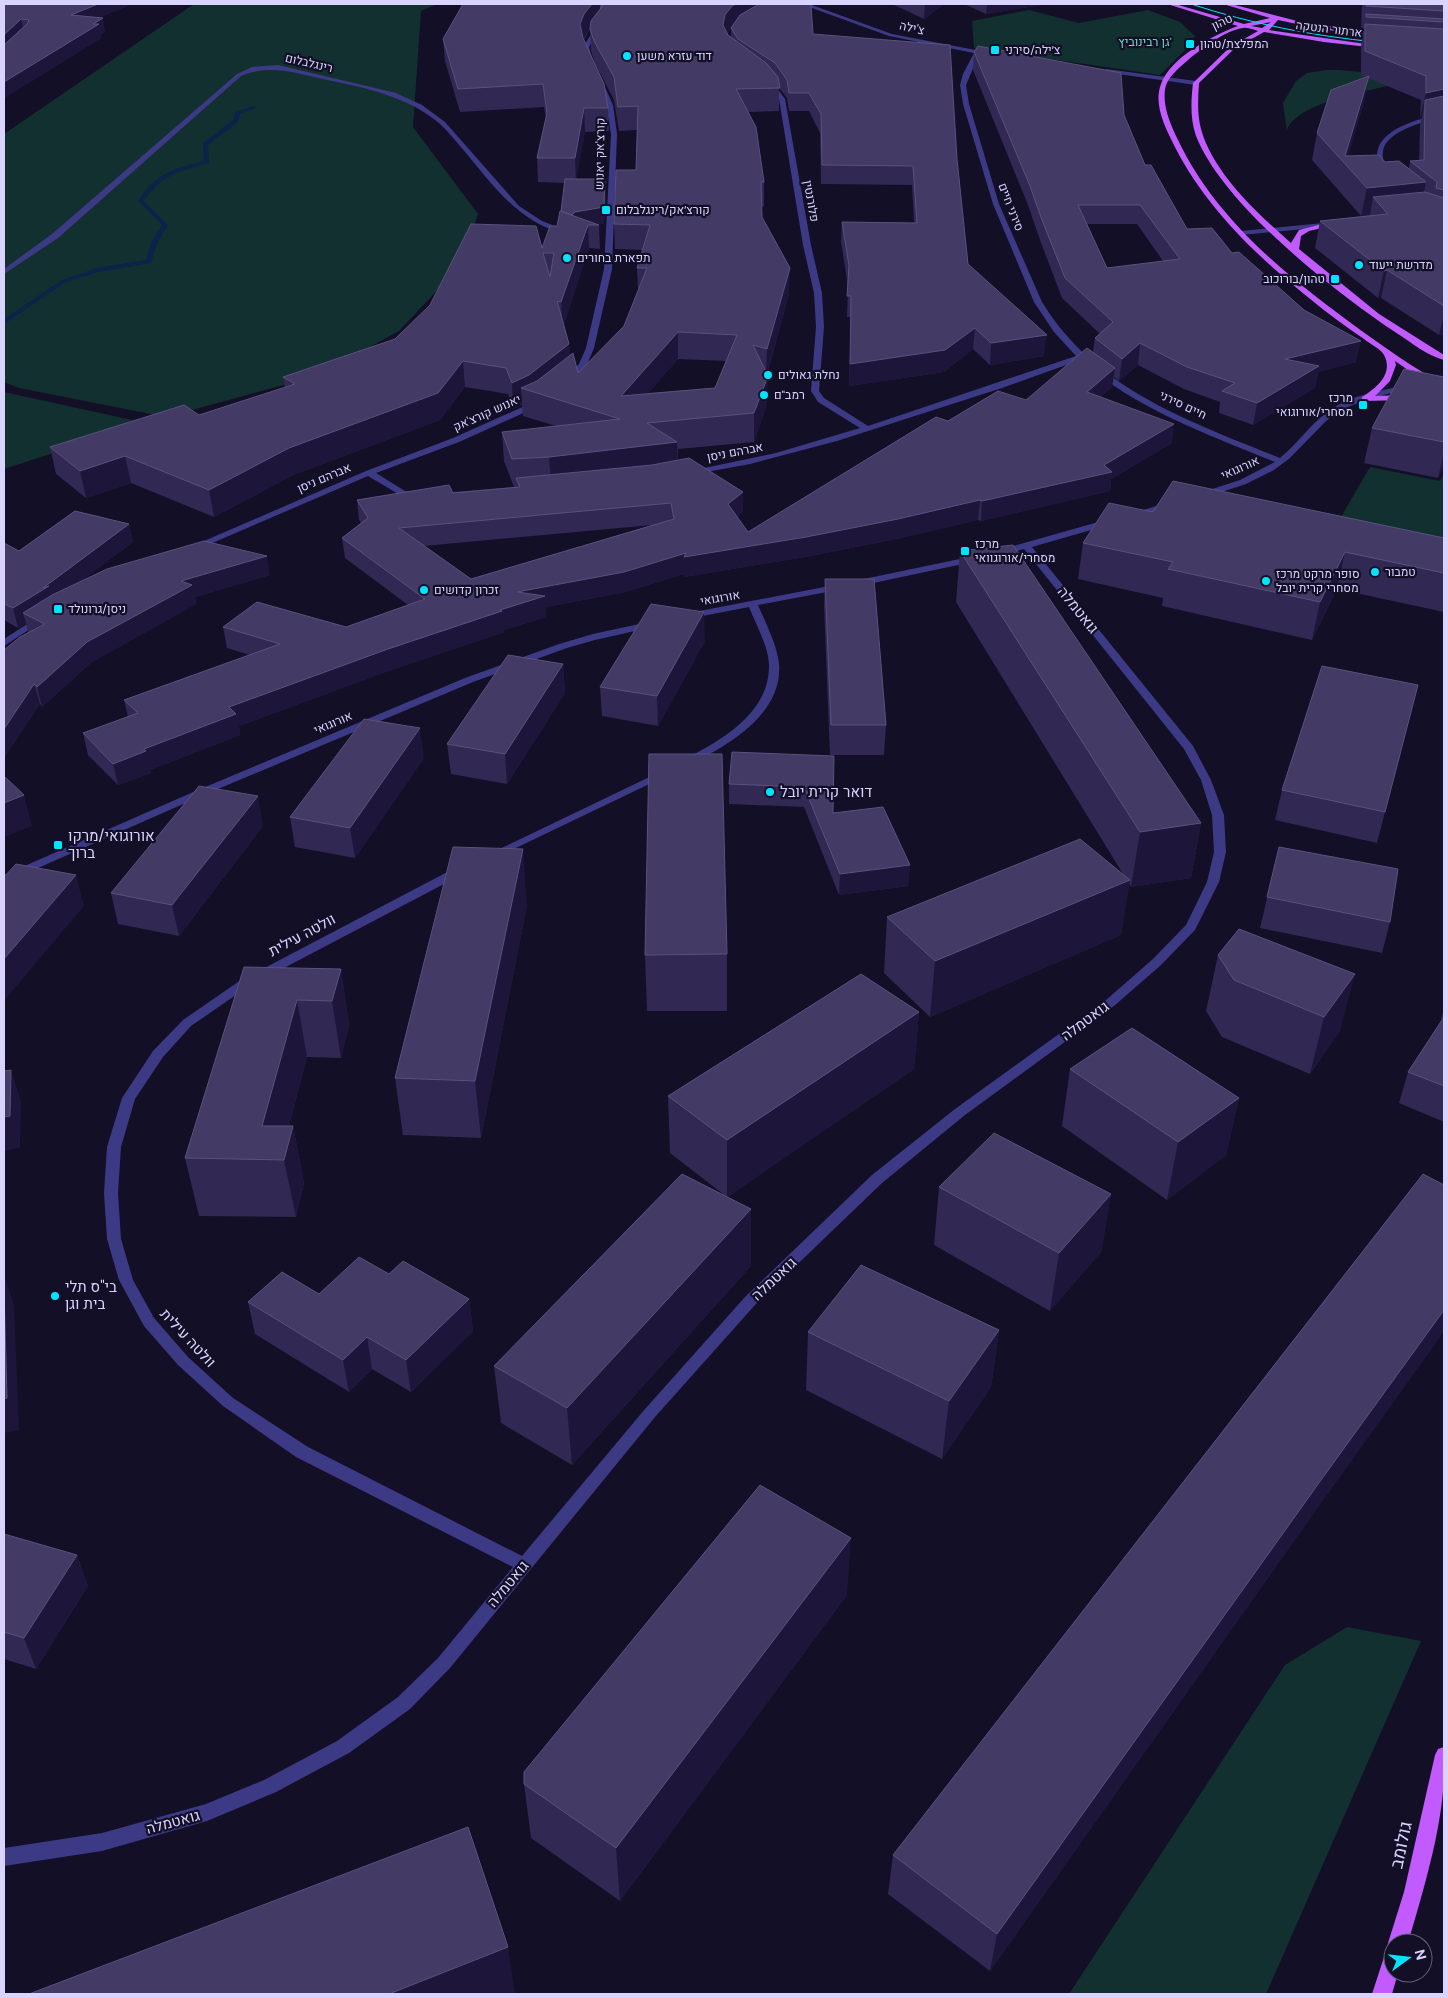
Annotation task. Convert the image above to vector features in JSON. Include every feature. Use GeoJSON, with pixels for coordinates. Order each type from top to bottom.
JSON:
{"type":"FeatureCollection","features":[{"type":"Feature","properties":{"kind":"main road","name":"ארתור הנטקה"},"geometry":{"type":"LineString","coordinates":[[1170,4],[1198,14],[1262,31],[1327,41],[1383,46]]}},
{"type":"Feature","properties":{"kind":"main road","name":"ארתור הנטקה"},"geometry":{"type":"LineString","coordinates":[[1226,4],[1276,19],[1326,28],[1382,34]]}},
{"type":"Feature","properties":{"kind":"main road"},"geometry":{"type":"LineString","coordinates":[[1198,14],[1211,28],[1212,40]]}},
{"type":"Feature","properties":{"kind":"main road","name":"טהון"},"geometry":{"type":"LineString","coordinates":[[1166,80],[1181,62],[1212,40],[1241,26],[1276,19]]}},
{"type":"Feature","properties":{"kind":"main road","name":"טהון"},"geometry":{"type":"LineString","coordinates":[[1196,83],[1232,48],[1269,27],[1276,19]]}},
{"type":"Feature","properties":{"kind":"main road"},"geometry":{"type":"LineString","coordinates":[[1166,80],[1162,98],[1166,120],[1184,161],[1206,194],[1241,233],[1340,319],[1387,352],[1422,383],[1444,387]]}},
{"type":"Feature","properties":{"kind":"main road"},"geometry":{"type":"LineString","coordinates":[[1196,83],[1195,122],[1202,142],[1232,186],[1272,230],[1360,305],[1420,346],[1444,358]]}},
{"type":"Feature","properties":{"kind":"main road"},"geometry":{"type":"LineString","coordinates":[[1295,250],[1294,240],[1296,236],[1308,229],[1323,225]]}},
{"type":"Feature","properties":{"kind":"main road"},"geometry":{"type":"LineString","coordinates":[[1365,399],[1381,388],[1387,381],[1392,364],[1387,352]]}},
{"type":"Feature","properties":{"kind":"main road"},"geometry":{"type":"LineString","coordinates":[[1365,399],[1412,398]]}},
{"type":"Feature","properties":{"kind":"main road","name":"גולומב"},"geometry":{"type":"LineString","coordinates":[[1401,1933],[1413,1892],[1444,1754]]}},
{"type":"Feature","properties":{"kind":"street"},"geometry":{"type":"LineString","coordinates":[[592,64],[586,47],[603,22],[605,13],[600,4]]}},
{"type":"Feature","properties":{"kind":"street","name":"צ'ילה"},"geometry":{"type":"LineString","coordinates":[[804,4],[891,35],[987,54]]}},
{"type":"Feature","properties":{"kind":"street","name":"סירני חיים"},"geometry":{"type":"LineString","coordinates":[[977,52],[966,74],[963,85],[975,138],[996,204],[1038,302],[1065,341],[1081,357]]}},
{"type":"Feature","properties":{"kind":"street","name":"רינגלבלום"},"geometry":{"type":"LineString","coordinates":[[4,272],[55,236],[239,75],[252,69],[278,67],[394,94],[420,106],[443,123],[517,207],[531,219],[550,228],[574,233]]}},
{"type":"Feature","properties":{"kind":"street"},"geometry":{"type":"LineString","coordinates":[[1099,70],[1196,83]]}},
{"type":"Feature","properties":{"kind":"street","name":"קורצ'אק יאנוש"},"geometry":{"type":"LineString","coordinates":[[595,71],[608,97],[613,115],[614,134],[610,226]]}},
{"type":"Feature","properties":{"kind":"street","name":"פלורנטין"},"geometry":{"type":"LineString","coordinates":[[764,78],[777,89],[782,99],[807,246],[818,293],[820,326],[815,391],[821,400],[866,429]]}},
{"type":"Feature","properties":{"kind":"street"},"geometry":{"type":"LineString","coordinates":[[1389,178],[1380,165],[1381,145],[1390,136],[1403,128],[1444,115]]}},
{"type":"Feature","properties":{"kind":"street"},"geometry":{"type":"LineString","coordinates":[[1241,233],[1339,223]]}},
{"type":"Feature","properties":{"kind":"street"},"geometry":{"type":"LineString","coordinates":[[562,385],[582,365],[590,348],[608,269],[610,226],[600,229]]}},
{"type":"Feature","properties":{"kind":"street"},"geometry":{"type":"LineString","coordinates":[[599,243],[608,248]]}},
{"type":"Feature","properties":{"kind":"street","name":"אברהם ניסן"},"geometry":{"type":"LineString","coordinates":[[679,475],[770,458],[866,429],[1041,372],[1081,357]]}},
{"type":"Feature","properties":{"kind":"street","name":"חיים סירני"},"geometry":{"type":"LineString","coordinates":[[1081,357],[1116,384],[1149,403],[1210,432],[1281,461]]}},
{"type":"Feature","properties":{"kind":"street","name":"אורוגואי"},"geometry":{"type":"LineString","coordinates":[[1196,497],[1238,484],[1262,473],[1281,461],[1331,413],[1365,399],[1422,383],[1442,375]]}},
{"type":"Feature","properties":{"kind":"street","name":"יאנוש קורצ'אק"},"geometry":{"type":"LineString","coordinates":[[369,473],[456,440],[535,405],[542,400]]}},
{"type":"Feature","properties":{"kind":"street","name":"אברהם ניסן"},"geometry":{"type":"LineString","coordinates":[[181,553],[369,473],[404,493],[432,497]]}},
{"type":"Feature","properties":{"kind":"street","name":"אורוגואי"},"geometry":{"type":"LineString","coordinates":[[678,618],[986,556],[1183,501]]}},
{"type":"Feature","properties":{"kind":"street","name":"גואטמלה"},"geometry":{"type":"LineString","coordinates":[[4,1857],[102,1842],[207,1812],[270,1786],[343,1747],[404,1704],[444,1663],[650,1413],[750,1301],[877,1179],[960,1112],[1110,1003],[1157,962],[1191,927],[1213,882],[1220,852],[1218,815],[1206,780],[1189,748],[1026,546]]}},
{"type":"Feature","properties":{"kind":"street","name":"וולטה עילית"},"geometry":{"type":"LineString","coordinates":[[524,1565],[302,1452],[228,1402],[183,1361],[149,1322],[126,1280],[114,1239],[111,1193],[114,1148],[129,1098],[158,1054],[187,1024],[242,985],[474,864],[676,767],[716,747],[738,733],[759,710],[771,688],[775,665],[753,604]]}},
{"type":"Feature","properties":{"kind":"street"},"geometry":{"type":"LineString","coordinates":[[5,640],[53,610]]}},
{"type":"Feature","properties":{"kind":"street","name":"אורוגואי"},"geometry":{"type":"LineString","coordinates":[[4,879],[195,795],[468,680],[578,641],[660,622]]}},
{"type":"Feature","properties":{"kind":"green space"},"geometry":{"type":"Polygon","coordinates":[[[194,4],[437,4],[421,11],[413,127],[478,214],[461,265],[399,331],[317,376],[166,417],[19,388],[4,382],[4,134],[194,4]]]}},
{"type":"Feature","properties":{"kind":"green space","name":"גן רבינוביץ'"},"geometry":{"type":"Polygon","coordinates":[[[1029,10],[1079,23],[1148,10],[1180,22],[1195,36],[1187,48],[1160,75],[974,48],[972,21],[1029,10]]]}},
{"type":"Feature","properties":{"kind":"green space"},"geometry":{"type":"Polygon","coordinates":[[[1326,70],[1421,77],[1325,103],[1307,111],[1294,120],[1287,131],[1283,103],[1296,81],[1307,73],[1326,70]]]}},
{"type":"Feature","properties":{"kind":"green space"},"geometry":{"type":"Polygon","coordinates":[[[4,392],[146,423],[4,469],[4,392]]]}},
{"type":"Feature","properties":{"kind":"green space"},"geometry":{"type":"Polygon","coordinates":[[[1370,467],[1440,481],[1444,474],[1444,563],[1326,543],[1370,467]]]}},
{"type":"Feature","properties":{"kind":"green space"},"geometry":{"type":"Polygon","coordinates":[[[1347,1627],[1421,1641],[1266,1994],[1069,1994],[1285,1665],[1347,1627]]]}},
{"type":"Feature","properties":{"kind":"building"},"geometry":{"type":"Polygon","coordinates":[[[4,4],[98,4],[71,15],[103,18],[93,24],[99,24],[4,82],[4,45],[29,20],[21,19],[4,35],[4,4]]]}},
{"type":"Feature","properties":{"kind":"building"},"geometry":{"type":"Polygon","coordinates":[[[463,4],[592,4],[584,14],[580,24],[583,38],[604,84],[608,108],[584,108],[575,158],[537,158],[547,113],[543,84],[458,89],[443,39],[463,4]]]}},
{"type":"Feature","properties":{"kind":"building"},"geometry":{"type":"Polygon","coordinates":[[[604,4],[736,4],[725,15],[723,25],[728,35],[766,63],[778,77],[780,88],[736,89],[756,127],[764,182],[761,182],[762,217],[790,268],[767,349],[753,345],[768,376],[754,413],[647,423],[677,442],[549,457],[512,459],[502,432],[620,419],[521,388],[537,381],[573,353],[578,373],[624,326],[647,268],[637,268],[650,225],[614,224],[616,170],[636,170],[638,106],[618,107],[614,77],[594,41],[590,29],[591,21],[604,4]],[[678,332],[621,396],[715,388],[737,335],[678,332]]]}},
{"type":"Feature","properties":{"kind":"building"},"geometry":{"type":"Polygon","coordinates":[[[759,4],[811,5],[813,34],[950,45],[957,159],[968,264],[1047,335],[991,343],[975,328],[945,350],[850,364],[851,296],[847,296],[849,266],[842,222],[917,223],[913,166],[822,165],[821,114],[809,93],[789,93],[787,80],[775,63],[738,39],[731,28],[740,15],[759,4]]]}},
{"type":"Feature","properties":{"kind":"building"},"geometry":{"type":"Polygon","coordinates":[[[1366,4],[1444,4],[1444,11],[1366,6],[1366,4]]]}},
{"type":"Feature","properties":{"kind":"building"},"geometry":{"type":"Polygon","coordinates":[[[1366,14],[1444,19],[1444,22],[1366,17],[1366,14]]]}},
{"type":"Feature","properties":{"kind":"building"},"geometry":{"type":"Polygon","coordinates":[[[1365,24],[1444,29],[1444,89],[1426,93],[1426,76],[1365,51],[1365,24]]]}},
{"type":"Feature","properties":{"kind":"building"},"geometry":{"type":"Polygon","coordinates":[[[978,46],[1121,73],[1124,115],[1145,165],[1151,165],[1187,229],[1212,228],[1232,253],[1239,252],[1304,310],[1361,341],[1285,359],[1319,366],[1257,403],[1222,391],[1235,383],[1187,367],[1140,343],[1122,359],[1095,338],[1113,322],[1065,278],[1030,186],[974,52],[978,46]],[[1078,205],[1107,268],[1180,259],[1140,205],[1078,205]]]}},
{"type":"Feature","properties":{"kind":"building"},"geometry":{"type":"Polygon","coordinates":[[[1369,76],[1345,156],[1379,155],[1385,162],[1399,161],[1426,182],[1367,188],[1317,133],[1331,90],[1369,76]]]}},
{"type":"Feature","properties":{"kind":"building"},"geometry":{"type":"Polygon","coordinates":[[[1444,96],[1444,190],[1436,188],[1437,182],[1410,161],[1424,160],[1425,100],[1444,96]]]}},
{"type":"Feature","properties":{"kind":"building"},"geometry":{"type":"Polygon","coordinates":[[[565,179],[605,179],[604,207],[575,212],[572,215],[561,211],[565,179]]]}},
{"type":"Feature","properties":{"kind":"building"},"geometry":{"type":"Polygon","coordinates":[[[1425,192],[1444,198],[1444,306],[1387,270],[1384,271],[1320,221],[1388,214],[1373,197],[1425,192]]]}},
{"type":"Feature","properties":{"kind":"building"},"geometry":{"type":"Polygon","coordinates":[[[560,211],[599,225],[588,225],[561,302],[557,301],[569,344],[529,375],[512,383],[506,368],[463,361],[438,393],[289,448],[209,490],[125,456],[80,471],[50,447],[184,405],[199,415],[295,384],[283,377],[395,339],[430,305],[471,224],[536,226],[542,248],[550,226],[557,226],[560,211]],[[543,253],[550,277],[554,253],[543,253]]]}},
{"type":"Feature","properties":{"kind":"building"},"geometry":{"type":"Polygon","coordinates":[[[1087,348],[1115,368],[1087,392],[1174,424],[1104,465],[1112,472],[898,519],[806,537],[684,557],[686,553],[624,572],[517,592],[545,596],[388,649],[229,707],[236,714],[144,749],[146,751],[113,764],[83,733],[138,713],[124,700],[280,644],[223,627],[257,602],[346,627],[425,599],[342,538],[368,518],[357,500],[449,485],[453,493],[520,487],[516,478],[652,465],[689,458],[743,492],[728,504],[748,532],[936,417],[948,421],[998,391],[1026,400],[1087,348]],[[671,503],[399,528],[471,579],[674,519],[671,503]]]}},
{"type":"Feature","properties":{"kind":"building"},"geometry":{"type":"Polygon","coordinates":[[[1404,369],[1444,377],[1444,442],[1372,428],[1404,369]]]}},
{"type":"Feature","properties":{"kind":"building"},"geometry":{"type":"Polygon","coordinates":[[[1173,481],[1444,538],[1444,573],[1345,552],[1320,602],[1168,569],[1173,562],[1083,543],[1109,503],[1153,512],[1173,481]]]}},
{"type":"Feature","properties":{"kind":"building"},"geometry":{"type":"Polygon","coordinates":[[[75,511],[129,524],[43,588],[49,586],[13,608],[4,604],[4,543],[19,551],[75,511]]]}},
{"type":"Feature","properties":{"kind":"building"},"geometry":{"type":"Polygon","coordinates":[[[204,541],[267,556],[181,581],[192,585],[87,642],[37,687],[34,684],[4,729],[4,650],[20,637],[45,624],[23,613],[52,595],[107,569],[204,541]]]}},
{"type":"Feature","properties":{"kind":"building"},"geometry":{"type":"Polygon","coordinates":[[[1013,545],[1201,823],[1140,832],[960,551],[1013,545]]]}},
{"type":"Feature","properties":{"kind":"building"},"geometry":{"type":"Polygon","coordinates":[[[825,579],[874,579],[886,725],[831,725],[825,579]]]}},
{"type":"Feature","properties":{"kind":"building"},"geometry":{"type":"Polygon","coordinates":[[[651,604],[704,612],[657,696],[600,687],[651,604]]]}},
{"type":"Feature","properties":{"kind":"building"},"geometry":{"type":"Polygon","coordinates":[[[508,655],[563,664],[505,754],[447,744],[508,655]]]}},
{"type":"Feature","properties":{"kind":"building"},"geometry":{"type":"Polygon","coordinates":[[[1322,666],[1418,685],[1385,812],[1282,790],[1322,666]]]}},
{"type":"Feature","properties":{"kind":"building"},"geometry":{"type":"Polygon","coordinates":[[[364,719],[420,728],[350,828],[290,817],[364,719]]]}},
{"type":"Feature","properties":{"kind":"building"},"geometry":{"type":"Polygon","coordinates":[[[732,752],[834,756],[833,813],[883,807],[910,865],[840,874],[804,787],[729,784],[732,752]]]}},
{"type":"Feature","properties":{"kind":"building"},"geometry":{"type":"Polygon","coordinates":[[[649,754],[722,754],[727,954],[645,955],[649,754]]]}},
{"type":"Feature","properties":{"kind":"building"},"geometry":{"type":"Polygon","coordinates":[[[4,776],[24,795],[4,803],[4,776]]]}},
{"type":"Feature","properties":{"kind":"building"},"geometry":{"type":"Polygon","coordinates":[[[199,786],[258,796],[172,905],[111,893],[199,786]]]}},
{"type":"Feature","properties":{"kind":"building"},"geometry":{"type":"Polygon","coordinates":[[[1080,839],[1130,880],[935,961],[887,917],[1080,839]]]}},
{"type":"Feature","properties":{"kind":"building"},"geometry":{"type":"Polygon","coordinates":[[[453,847],[523,849],[475,1081],[395,1078],[453,847]]]}},
{"type":"Feature","properties":{"kind":"building"},"geometry":{"type":"Polygon","coordinates":[[[1279,847],[1398,869],[1390,922],[1267,897],[1279,847]]]}},
{"type":"Feature","properties":{"kind":"building"},"geometry":{"type":"Polygon","coordinates":[[[16,864],[76,875],[4,959],[4,877],[16,864]]]}},
{"type":"Feature","properties":{"kind":"building"},"geometry":{"type":"Polygon","coordinates":[[[1239,929],[1355,974],[1324,1017],[1234,980],[1218,955],[1239,929]]]}},
{"type":"Feature","properties":{"kind":"building"},"geometry":{"type":"Polygon","coordinates":[[[244,967],[341,969],[332,1001],[297,1000],[262,1126],[293,1126],[284,1160],[185,1158],[244,967]]]}},
{"type":"Feature","properties":{"kind":"building"},"geometry":{"type":"Polygon","coordinates":[[[861,974],[919,1012],[727,1140],[668,1096],[861,974]]]}},
{"type":"Feature","properties":{"kind":"building"},"geometry":{"type":"Polygon","coordinates":[[[1444,1017],[1444,1086],[1408,1072],[1444,1017]]]}},
{"type":"Feature","properties":{"kind":"building"},"geometry":{"type":"Polygon","coordinates":[[[1132,1028],[1239,1098],[1178,1142],[1070,1069],[1132,1028]]]}},
{"type":"Feature","properties":{"kind":"building"},"geometry":{"type":"Polygon","coordinates":[[[11,1070],[10,1116],[4,1117],[4,1071],[11,1070]]]}},
{"type":"Feature","properties":{"kind":"building"},"geometry":{"type":"Polygon","coordinates":[[[994,1133],[1111,1194],[1059,1253],[939,1187],[994,1133]]]}},
{"type":"Feature","properties":{"kind":"building"},"geometry":{"type":"Polygon","coordinates":[[[682,1174],[751,1209],[567,1408],[494,1366],[682,1174]]]}},
{"type":"Feature","properties":{"kind":"building"},"geometry":{"type":"Polygon","coordinates":[[[1423,1174],[1444,1185],[1444,1310],[997,1934],[893,1855],[1423,1174]]]}},
{"type":"Feature","properties":{"kind":"building"},"geometry":{"type":"Polygon","coordinates":[[[359,1257],[389,1274],[403,1261],[469,1299],[406,1360],[367,1337],[343,1360],[248,1302],[282,1272],[319,1294],[359,1257]]]}},
{"type":"Feature","properties":{"kind":"building"},"geometry":{"type":"Polygon","coordinates":[[[861,1265],[999,1330],[949,1401],[808,1332],[861,1265]]]}},
{"type":"Feature","properties":{"kind":"building"},"geometry":{"type":"Polygon","coordinates":[[[4,1289],[7,1398],[4,1399],[4,1289]]]}},
{"type":"Feature","properties":{"kind":"building"},"geometry":{"type":"Polygon","coordinates":[[[760,1485],[851,1538],[616,1848],[524,1784],[524,1772],[760,1485]]]}},
{"type":"Feature","properties":{"kind":"building"},"geometry":{"type":"Polygon","coordinates":[[[4,1534],[77,1555],[24,1638],[4,1632],[4,1534]]]}},
{"type":"Feature","properties":{"kind":"building"},"geometry":{"type":"Polygon","coordinates":[[[468,1827],[508,1947],[389,1994],[29,1994],[468,1827]]]}},
{"type":"Feature","properties":{"kind":"waterway"},"geometry":{"type":"LineString","coordinates":[[4,322],[64,281],[97,270],[149,262],[154,243],[165,225],[141,201],[147,191],[161,178],[177,170],[207,162],[205,144],[236,121],[237,113],[255,107]]}},
{"type":"Feature","properties":{"kind":"tram line"},"geometry":{"type":"LineString","coordinates":[[1191,4],[1237,18],[1283,28],[1376,42]]}},
{"type":"Feature","properties":{"kind":"place","name":"המפלצת/טהון"},"geometry":{"type":"Point","coordinates":[1190,44]}},
{"type":"Feature","properties":{"kind":"place","name":"צ׳ילה/סירני"},"geometry":{"type":"Point","coordinates":[995,50]}},
{"type":"Feature","properties":{"kind":"place","name":"דוד עזרא משען"},"geometry":{"type":"Point","coordinates":[627,56]}},
{"type":"Feature","properties":{"kind":"place","name":"קורצ׳אק/רינגלבלום"},"geometry":{"type":"Point","coordinates":[606,210]}},
{"type":"Feature","properties":{"kind":"place","name":"תפארת בחורים"},"geometry":{"type":"Point","coordinates":[567,258]}},
{"type":"Feature","properties":{"kind":"place","name":"מדרשת ייעוד"},"geometry":{"type":"Point","coordinates":[1359,265]}},
{"type":"Feature","properties":{"kind":"place","name":"טהון/בורוכוב"},"geometry":{"type":"Point","coordinates":[1335,279]}},
{"type":"Feature","properties":{"kind":"place","name":"נחלת גאולים"},"geometry":{"type":"Point","coordinates":[768,375]}},
{"type":"Feature","properties":{"kind":"place","name":"רמב\"ם"},"geometry":{"type":"Point","coordinates":[764,395]}},
{"type":"Feature","properties":{"kind":"place","name":"מרכז מסחרי/אורוגואי"},"geometry":{"type":"Point","coordinates":[1363,405]}},
{"type":"Feature","properties":{"kind":"place","name":"מרכז מסחרי/אורוגוואי"},"geometry":{"type":"Point","coordinates":[965,551]}},
{"type":"Feature","properties":{"kind":"place","name":"טמבור"},"geometry":{"type":"Point","coordinates":[1375,572]}},
{"type":"Feature","properties":{"kind":"place","name":"סופר מרקט מרכז מסחרי קרית יובל"},"geometry":{"type":"Point","coordinates":[1266,581]}},
{"type":"Feature","properties":{"kind":"place","name":"זכרון קדושים"},"geometry":{"type":"Point","coordinates":[424,590]}},
{"type":"Feature","properties":{"kind":"place","name":"ניסן/גרונולד"},"geometry":{"type":"Point","coordinates":[58,609]}},
{"type":"Feature","properties":{"kind":"place","name":"דואר קרית יובל"},"geometry":{"type":"Point","coordinates":[770,792]}},
{"type":"Feature","properties":{"kind":"place","name":"אורוגואי/מרקו ברוך"},"geometry":{"type":"Point","coordinates":[58,845]}},
{"type":"Feature","properties":{"kind":"place","name":"בי\"ס תלי בית וגן"},"geometry":{"type":"Point","coordinates":[55,1296]}}]}
